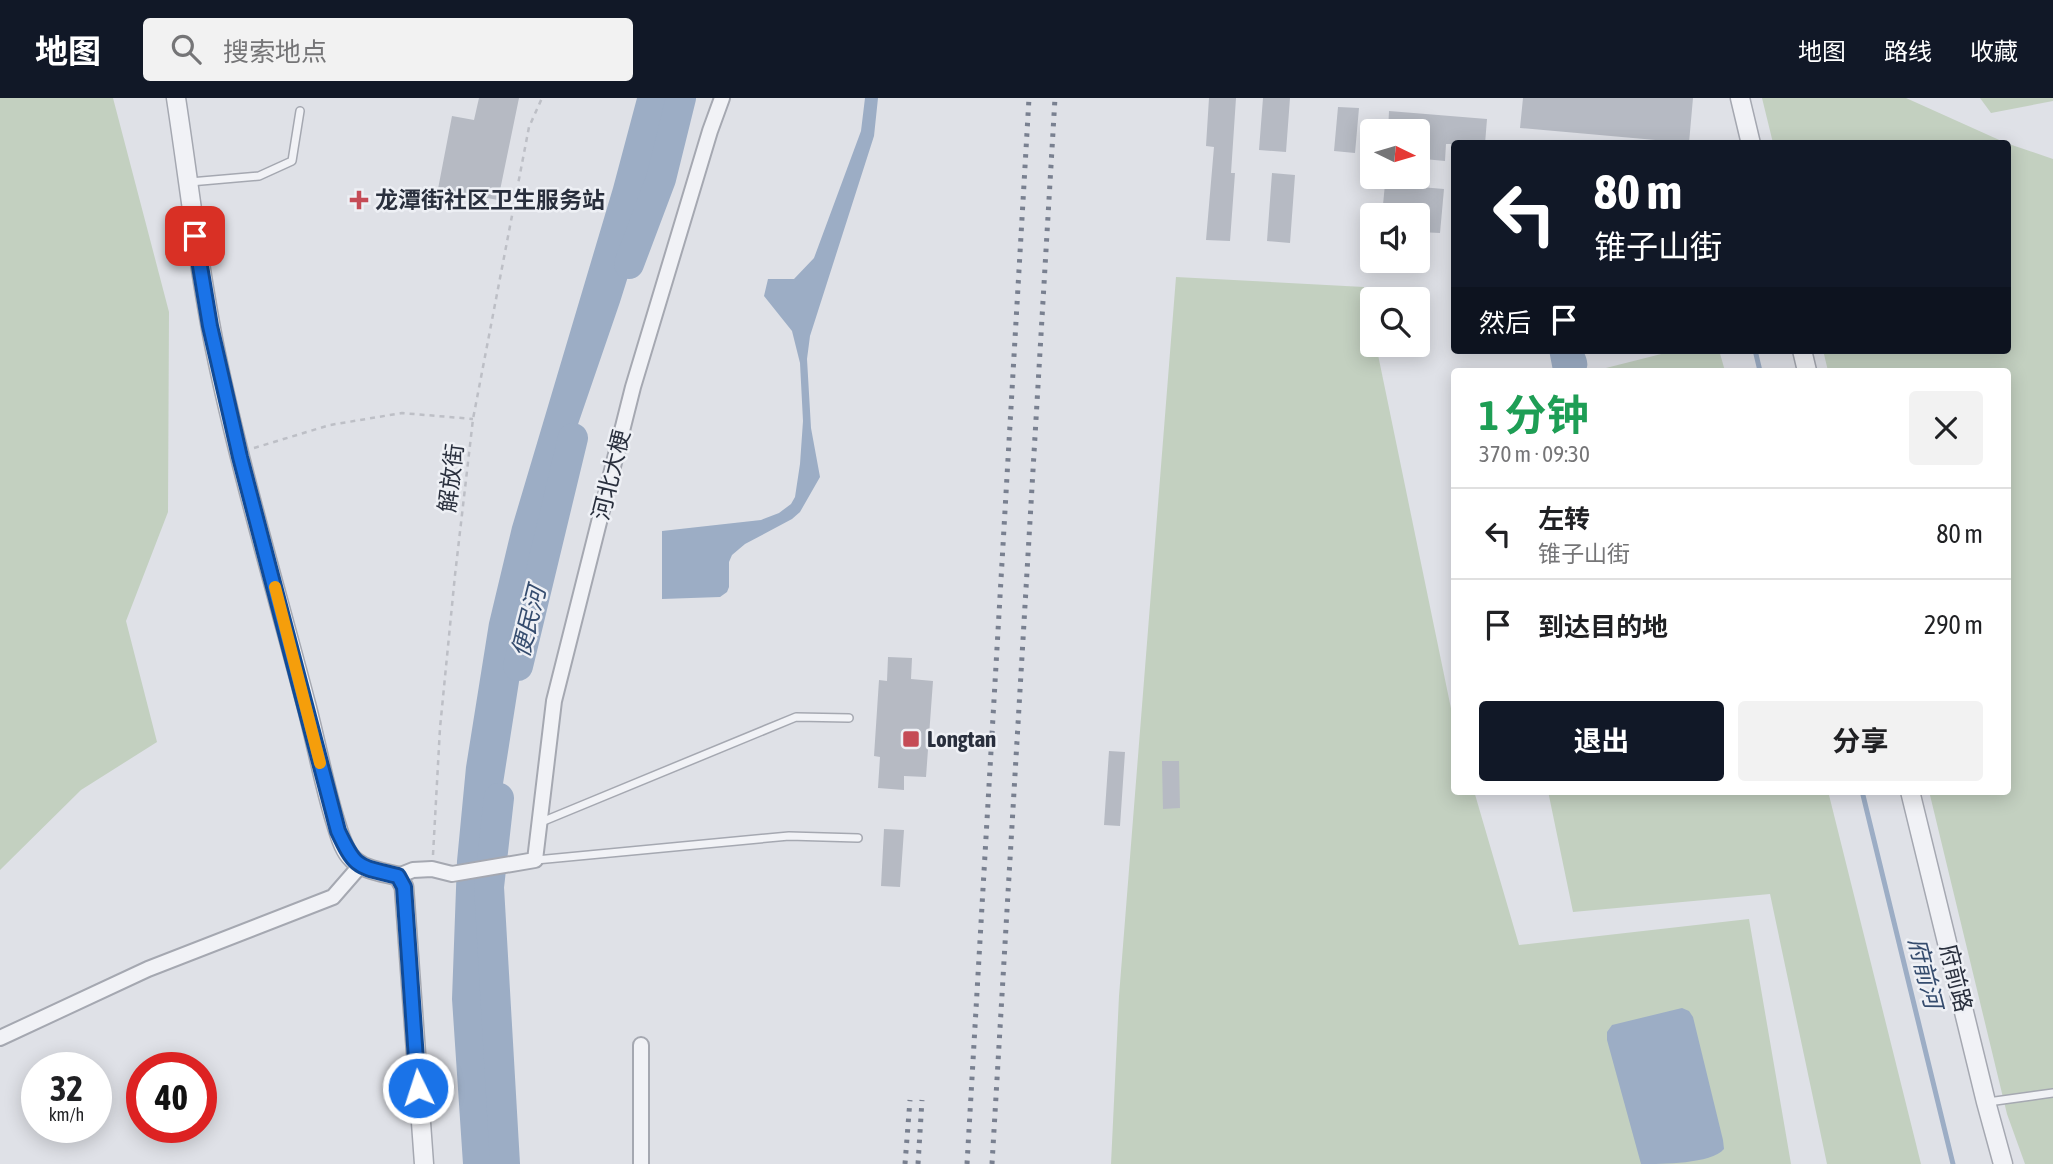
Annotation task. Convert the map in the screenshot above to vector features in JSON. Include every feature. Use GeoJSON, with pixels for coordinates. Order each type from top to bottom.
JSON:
{"type":"FeatureCollection","features":[{"type":"Feature","properties":{"kind":"street"},"geometry":{"type":"LineString","coordinates":[[176,98],[205,300],[239,453],[332,811],[349,856],[360,866],[398,876],[413,870],[432,869],[452,874],[535,860]]}},
{"type":"Feature","properties":{"kind":"street","name":"河北大梗"},"geometry":{"type":"LineString","coordinates":[[535,860],[554,701],[633,387],[722,98]]}},
{"type":"Feature","properties":{"kind":"street"},"geometry":{"type":"LineString","coordinates":[[1740,98],[1750,140]]}},
{"type":"Feature","properties":{"kind":"street","name":"府前路"},"geometry":{"type":"LineString","coordinates":[[1911,795],[2003,1164]]}},
{"type":"Feature","properties":{"kind":"street"},"geometry":{"type":"LineString","coordinates":[[0,1038],[148,969],[333,897],[360,866]]}},
{"type":"Feature","properties":{"kind":"street"},"geometry":{"type":"LineString","coordinates":[[398,876],[404,887],[406,909],[424,1164]]}},
{"type":"Feature","properties":{"kind":"street"},"geometry":{"type":"LineString","coordinates":[[640,1045],[641,1164]]}},
{"type":"Feature","properties":{"kind":"lane"},"geometry":{"type":"LineString","coordinates":[[189,182],[259,176],[292,160],[300,111]]}},
{"type":"Feature","properties":{"kind":"lane"},"geometry":{"type":"LineString","coordinates":[[539,823],[796,717],[849,718]]}},
{"type":"Feature","properties":{"kind":"lane"},"geometry":{"type":"LineString","coordinates":[[535,860],[789,836],[858,838]]}},
{"type":"Feature","properties":{"kind":"lane"},"geometry":{"type":"LineString","coordinates":[[1986,1102],[2053,1093]]}},
{"type":"Feature","properties":{"kind":"path","name":"解放街"},"geometry":{"type":"LineString","coordinates":[[432,869],[440,728],[474,419],[529,127],[542,98]]}},
{"type":"Feature","properties":{"kind":"path"},"geometry":{"type":"LineString","coordinates":[[239,453],[331,425],[402,413],[474,419]]}},
{"type":"Feature","properties":{"kind":"green space"},"geometry":{"type":"Polygon","coordinates":[[[0,98],[113,98],[169,312],[168,512],[126,621],[157,742],[81,790],[0,870],[0,98]]]}},
{"type":"Feature","properties":{"kind":"green space"},"geometry":{"type":"Polygon","coordinates":[[[1762,98],[1906,98],[1999,140],[1772,140],[1762,98]]]}},
{"type":"Feature","properties":{"kind":"green space"},"geometry":{"type":"Polygon","coordinates":[[[1980,98],[2053,98],[2053,101],[1991,113],[1980,98]]]}},
{"type":"Feature","properties":{"kind":"green space"},"geometry":{"type":"Polygon","coordinates":[[[2011,145],[2053,159],[2053,1164],[2025,1164],[2007,1114],[1930,795],[2011,795],[2011,368],[1827,368],[1824,354],[2011,354],[2011,145]]]}},
{"type":"Feature","properties":{"kind":"green space"},"geometry":{"type":"Polygon","coordinates":[[[1176,277],[1364,287],[1360,287],[1360,357],[1378,357],[1451,708],[1451,795],[1475,795],[1519,945],[1749,919],[1791,1164],[1111,1164],[1119,996],[1176,277]]]}},
{"type":"Feature","properties":{"kind":"green space"},"geometry":{"type":"Polygon","coordinates":[[[1661,354],[1720,354],[1724,368],[1606,368],[1661,354]]]}},
{"type":"Feature","properties":{"kind":"green space"},"geometry":{"type":"Polygon","coordinates":[[[1549,795],[1829,795],[1921,1164],[1827,1164],[1770,894],[1573,912],[1549,795]]]}},
{"type":"Feature","properties":{"kind":"water"},"geometry":{"type":"Polygon","coordinates":[[[637,98],[677,98],[641,235],[575,433],[544,550],[527,631],[491,860],[486,916],[492,1090],[499,1164],[463,1164],[452,999],[457,861],[466,767],[489,623],[512,527],[613,188],[637,98]]]}},
{"type":"Feature","properties":{"kind":"water"},"geometry":{"type":"Polygon","coordinates":[[[865,98],[878,98],[874,136],[810,336],[807,359],[811,428],[820,477],[800,512],[745,544],[732,555],[727,592],[720,597],[662,599],[662,531],[761,520],[779,513],[791,504],[795,497],[803,421],[800,363],[792,331],[764,296],[768,279],[794,279],[814,258],[861,131],[865,98]]]}},
{"type":"Feature","properties":{"kind":"water"},"geometry":{"type":"Polygon","coordinates":[[[1550,354],[1584,354],[1587,361],[1586,368],[1552,368],[1550,354]]]}},
{"type":"Feature","properties":{"kind":"water"},"geometry":{"type":"Polygon","coordinates":[[[1682,1008],[1689,1011],[1693,1017],[1724,1149],[1718,1154],[1698,1160],[1641,1164],[1607,1032],[1612,1025],[1682,1008]]]}},
{"type":"Feature","properties":{"kind":"building"},"geometry":{"type":"Polygon","coordinates":[[[479,98],[519,98],[498,200],[438,189],[452,116],[474,120],[479,98]]]}},
{"type":"Feature","properties":{"kind":"building"},"geometry":{"type":"Polygon","coordinates":[[[1209,98],[1236,98],[1231,173],[1235,173],[1230,241],[1206,240],[1214,147],[1206,146],[1209,98]]]}},
{"type":"Feature","properties":{"kind":"building"},"geometry":{"type":"Polygon","coordinates":[[[1263,98],[1290,98],[1286,152],[1259,150],[1263,98]]]}},
{"type":"Feature","properties":{"kind":"building"},"geometry":{"type":"Polygon","coordinates":[[[1523,98],[1693,98],[1689,140],[1655,140],[1520,128],[1523,98]]]}},
{"type":"Feature","properties":{"kind":"building"},"geometry":{"type":"Polygon","coordinates":[[[1338,107],[1359,108],[1355,153],[1334,151],[1338,107]]]}},
{"type":"Feature","properties":{"kind":"building"},"geometry":{"type":"Polygon","coordinates":[[[1389,111],[1487,119],[1485,140],[1451,140],[1451,144],[1446,144],[1445,161],[1430,160],[1430,119],[1389,119],[1389,111]]]}},
{"type":"Feature","properties":{"kind":"building"},"geometry":{"type":"Polygon","coordinates":[[[1272,173],[1295,175],[1290,243],[1267,241],[1272,173]]]}},
{"type":"Feature","properties":{"kind":"building"},"geometry":{"type":"Polygon","coordinates":[[[1385,189],[1444,189],[1440,233],[1430,233],[1430,203],[1383,203],[1385,189]]]}},
{"type":"Feature","properties":{"kind":"building"},"geometry":{"type":"Polygon","coordinates":[[[888,657],[912,658],[911,679],[933,681],[926,777],[904,776],[904,790],[878,788],[880,757],[874,756],[879,680],[887,681],[888,657]]]}},
{"type":"Feature","properties":{"kind":"building"},"geometry":{"type":"Polygon","coordinates":[[[1109,751],[1125,752],[1120,826],[1104,825],[1109,751]]]}},
{"type":"Feature","properties":{"kind":"building"},"geometry":{"type":"Polygon","coordinates":[[[1162,761],[1179,761],[1180,808],[1163,809],[1162,761]]]}},
{"type":"Feature","properties":{"kind":"building"},"geometry":{"type":"Polygon","coordinates":[[[884,829],[904,830],[900,887],[881,886],[884,829]]]}},
{"type":"Feature","properties":{"kind":"waterway","name":"便民河"},"geometry":{"type":"LineString","coordinates":[[629,264],[661,179],[681,98]]}},
{"type":"Feature","properties":{"kind":"waterway","name":"府前河"},"geometry":{"type":"LineString","coordinates":[[1756,354],[1759,368]]}},
{"type":"Feature","properties":{"kind":"waterway","name":"便民河"},"geometry":{"type":"LineString","coordinates":[[518,666],[573,438]]}},
{"type":"Feature","properties":{"kind":"waterway","name":"府前河"},"geometry":{"type":"LineString","coordinates":[[1863,795],[1953,1164]]}},
{"type":"Feature","properties":{"kind":"waterway","name":"便民河"},"geometry":{"type":"LineString","coordinates":[[499,798],[489,887],[505,1164]]}},
{"type":"Feature","properties":{"kind":"railway"},"geometry":{"type":"LineString","coordinates":[[967,1164],[1029,98]]}},
{"type":"Feature","properties":{"kind":"railway"},"geometry":{"type":"LineString","coordinates":[[992,1164],[1055,98]]}},
{"type":"Feature","properties":{"kind":"railway"},"geometry":{"type":"LineString","coordinates":[[905,1164],[910,1100]]}},
{"type":"Feature","properties":{"kind":"railway"},"geometry":{"type":"LineString","coordinates":[[918,1164],[922,1100]]}},
{"type":"Feature","properties":{"kind":"slow traffic"},"geometry":{"type":"LineString","coordinates":[[275,587],[320,763]]}},
{"type":"Feature","properties":{"kind":"place","name":"龙潭街社区卫生服务站"},"geometry":{"type":"Point","coordinates":[359,200]}},
{"type":"Feature","properties":{"kind":"place","name":"Longtan"},"geometry":{"type":"Point","coordinates":[911,739]}},
{"type":"Feature","properties":{"kind":"route"},"geometry":{"type":"LineString","coordinates":[[195,236],[210,326],[240,457],[338,831],[349,856],[360,866],[398,876],[404,887],[418,1088]]}}]}
